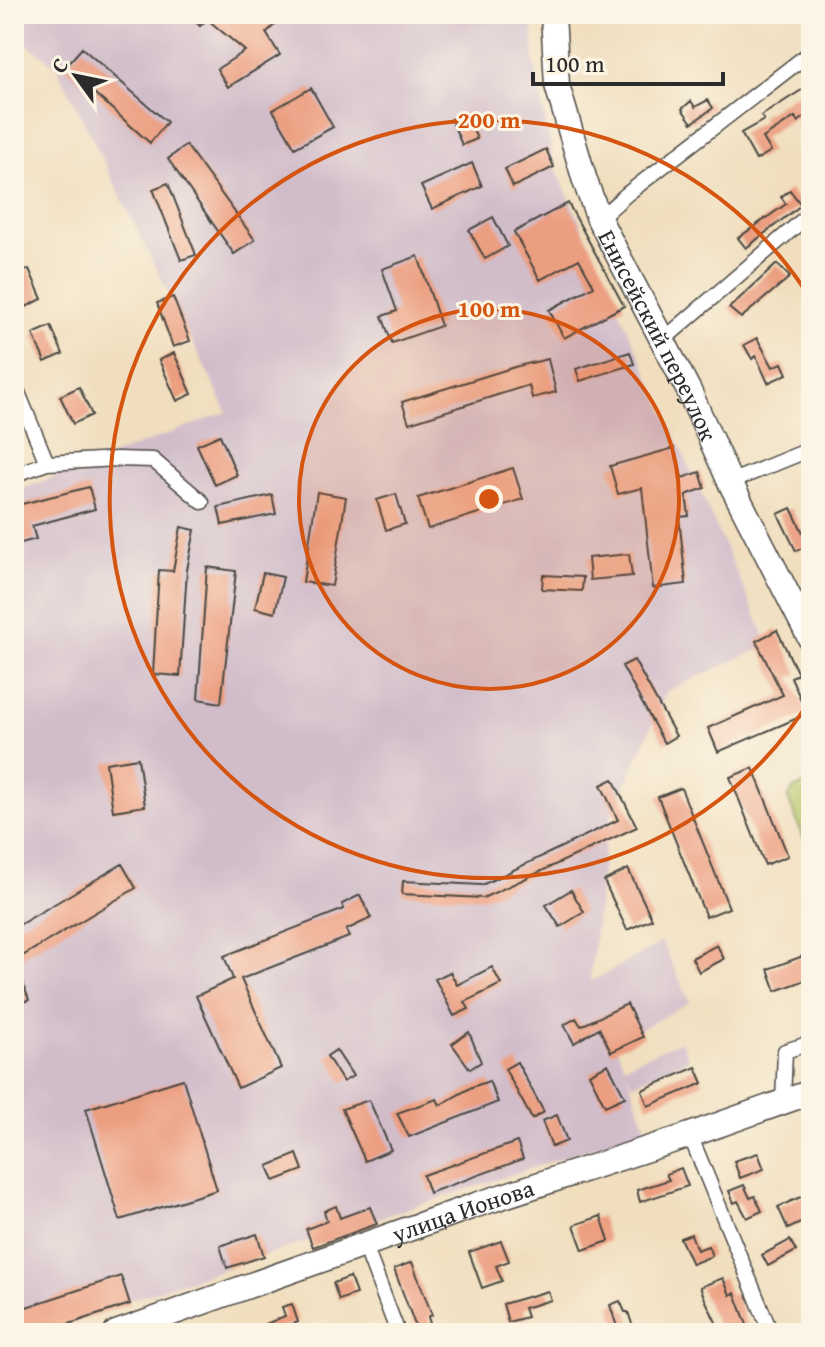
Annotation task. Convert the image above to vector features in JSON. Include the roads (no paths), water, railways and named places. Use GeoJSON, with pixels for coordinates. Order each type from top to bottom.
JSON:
{"type":"FeatureCollection","features":[{"type":"Feature","properties":{"kind":"main road","name":"Енисейский переулок"},"geometry":{"type":"LineString","coordinates":[[553,14],[557,85],[599,219],[689,391],[730,482],[811,640]]}},
{"type":"Feature","properties":{"kind":"main road","name":"улица Ионова"},"geometry":{"type":"LineString","coordinates":[[116,1333],[164,1326],[476,1205],[811,1092]]}},
{"type":"Feature","properties":{"kind":"street"},"geometry":{"type":"LineString","coordinates":[[599,219],[811,52]]}},
{"type":"Feature","properties":{"kind":"street"},"geometry":{"type":"LineString","coordinates":[[662,341],[811,213]]}},
{"type":"Feature","properties":{"kind":"street"},"geometry":{"type":"LineString","coordinates":[[14,383],[47,463]]}},
{"type":"Feature","properties":{"kind":"street"},"geometry":{"type":"LineString","coordinates":[[730,482],[811,449]]}},
{"type":"Feature","properties":{"kind":"street"},"geometry":{"type":"LineString","coordinates":[[14,475],[47,463],[153,460],[202,502]]}},
{"type":"Feature","properties":{"kind":"street"},"geometry":{"type":"LineString","coordinates":[[783,1101],[785,1051],[811,1043]]}},
{"type":"Feature","properties":{"kind":"street"},"geometry":{"type":"LineString","coordinates":[[690,1135],[771,1333]]}},
{"type":"Feature","properties":{"kind":"street"},"geometry":{"type":"LineString","coordinates":[[365,1246],[398,1333]]}}]}
